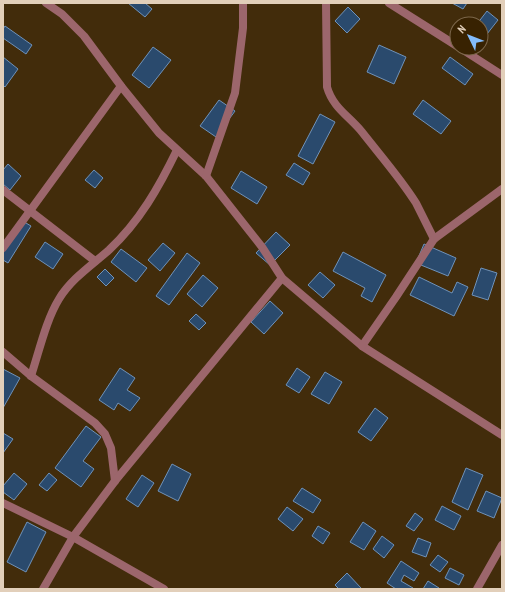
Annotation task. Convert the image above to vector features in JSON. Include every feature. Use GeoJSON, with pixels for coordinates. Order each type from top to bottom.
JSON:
{"type":"FeatureCollection","features":[{"type":"Feature","properties":{"kind":"street"},"geometry":{"type":"LineString","coordinates":[[46,3],[62,14],[84,36],[121,86],[160,133],[206,176],[262,247],[282,278],[362,346],[502,435]]}},
{"type":"Feature","properties":{"kind":"street"},"geometry":{"type":"LineString","coordinates":[[206,176],[235,93],[243,28],[242,3]]}},
{"type":"Feature","properties":{"kind":"street"},"geometry":{"type":"LineString","coordinates":[[326,3],[327,88],[330,98],[335,105],[355,124],[387,164],[415,203],[434,239]]}},
{"type":"Feature","properties":{"kind":"street"},"geometry":{"type":"LineString","coordinates":[[389,3],[449,41]]}},
{"type":"Feature","properties":{"kind":"street"},"geometry":{"type":"LineString","coordinates":[[472,56],[502,75]]}},
{"type":"Feature","properties":{"kind":"street"},"geometry":{"type":"LineString","coordinates":[[3,248],[121,86]]}},
{"type":"Feature","properties":{"kind":"street"},"geometry":{"type":"LineString","coordinates":[[31,376],[48,323],[59,299],[67,287],[109,250],[149,203],[177,150]]}},
{"type":"Feature","properties":{"kind":"street"},"geometry":{"type":"LineString","coordinates":[[362,346],[434,239],[502,189]]}},
{"type":"Feature","properties":{"kind":"street"},"geometry":{"type":"LineString","coordinates":[[3,190],[95,261]]}},
{"type":"Feature","properties":{"kind":"street"},"geometry":{"type":"LineString","coordinates":[[43,589],[72,537],[115,481],[282,278]]}},
{"type":"Feature","properties":{"kind":"street"},"geometry":{"type":"LineString","coordinates":[[3,352],[31,376],[95,423],[105,434],[111,448],[115,481]]}},
{"type":"Feature","properties":{"kind":"street"},"geometry":{"type":"LineString","coordinates":[[3,502],[72,537],[164,589]]}},
{"type":"Feature","properties":{"kind":"street"},"geometry":{"type":"LineString","coordinates":[[477,589],[502,545]]}},
{"type":"Feature","properties":{"kind":"building"},"geometry":{"type":"Polygon","coordinates":[[[128,3],[145,3],[152,9],[145,17],[128,3]]]}},
{"type":"Feature","properties":{"kind":"building"},"geometry":{"type":"Polygon","coordinates":[[[452,3],[467,3],[463,9],[452,3]]]}},
{"type":"Feature","properties":{"kind":"building"},"geometry":{"type":"Polygon","coordinates":[[[348,7],[360,19],[347,33],[335,21],[348,7]]]}},
{"type":"Feature","properties":{"kind":"building"},"geometry":{"type":"Polygon","coordinates":[[[487,11],[498,20],[489,31],[489,16],[483,16],[487,11]]]}},
{"type":"Feature","properties":{"kind":"building"},"geometry":{"type":"Polygon","coordinates":[[[5,26],[32,45],[26,54],[3,38],[3,29],[5,26]]]}},
{"type":"Feature","properties":{"kind":"building"},"geometry":{"type":"Polygon","coordinates":[[[379,45],[406,57],[394,84],[367,72],[379,45]]]}},
{"type":"Feature","properties":{"kind":"building"},"geometry":{"type":"Polygon","coordinates":[[[153,47],[171,60],[149,88],[132,75],[153,47]]]}},
{"type":"Feature","properties":{"kind":"building"},"geometry":{"type":"Polygon","coordinates":[[[3,57],[18,69],[5,87],[3,85],[3,57]]]}},
{"type":"Feature","properties":{"kind":"building"},"geometry":{"type":"Polygon","coordinates":[[[450,57],[473,74],[465,85],[442,68],[450,57]]]}},
{"type":"Feature","properties":{"kind":"building"},"geometry":{"type":"Polygon","coordinates":[[[219,100],[235,111],[216,137],[200,126],[219,100]]]}},
{"type":"Feature","properties":{"kind":"building"},"geometry":{"type":"Polygon","coordinates":[[[423,100],[451,121],[441,134],[413,114],[423,100]]]}},
{"type":"Feature","properties":{"kind":"building"},"geometry":{"type":"Polygon","coordinates":[[[320,114],[335,122],[313,164],[298,156],[320,114]]]}},
{"type":"Feature","properties":{"kind":"building"},"geometry":{"type":"Polygon","coordinates":[[[294,163],[310,173],[303,185],[286,175],[294,163]]]}},
{"type":"Feature","properties":{"kind":"building"},"geometry":{"type":"Polygon","coordinates":[[[8,164],[21,176],[10,190],[3,184],[3,170],[8,164]]]}},
{"type":"Feature","properties":{"kind":"building"},"geometry":{"type":"Polygon","coordinates":[[[94,170],[103,178],[95,188],[85,180],[94,170]]]}},
{"type":"Feature","properties":{"kind":"building"},"geometry":{"type":"Polygon","coordinates":[[[241,171],[267,187],[257,204],[231,188],[241,171]]]}},
{"type":"Feature","properties":{"kind":"building"},"geometry":{"type":"Polygon","coordinates":[[[21,220],[31,226],[8,263],[3,260],[3,249],[21,220]]]}},
{"type":"Feature","properties":{"kind":"building"},"geometry":{"type":"Polygon","coordinates":[[[276,232],[290,245],[270,265],[256,253],[276,232]]]}},
{"type":"Feature","properties":{"kind":"building"},"geometry":{"type":"Polygon","coordinates":[[[45,242],[63,254],[53,269],[35,257],[45,242]]]}},
{"type":"Feature","properties":{"kind":"building"},"geometry":{"type":"Polygon","coordinates":[[[163,243],[175,253],[160,271],[148,260],[163,243]]]}},
{"type":"Feature","properties":{"kind":"building"},"geometry":{"type":"Polygon","coordinates":[[[424,244],[456,258],[448,276],[416,263],[424,244]]]}},
{"type":"Feature","properties":{"kind":"building"},"geometry":{"type":"Polygon","coordinates":[[[121,249],[147,268],[136,282],[111,262],[121,249]]]}},
{"type":"Feature","properties":{"kind":"building"},"geometry":{"type":"Polygon","coordinates":[[[343,252],[386,275],[372,302],[361,296],[365,288],[333,271],[343,252]]]}},
{"type":"Feature","properties":{"kind":"building"},"geometry":{"type":"Polygon","coordinates":[[[187,253],[200,263],[169,305],[156,296],[187,253]]]}},
{"type":"Feature","properties":{"kind":"building"},"geometry":{"type":"Polygon","coordinates":[[[481,268],[497,273],[488,300],[472,295],[481,268]]]}},
{"type":"Feature","properties":{"kind":"building"},"geometry":{"type":"Polygon","coordinates":[[[105,269],[114,278],[106,286],[97,277],[105,269]]]}},
{"type":"Feature","properties":{"kind":"building"},"geometry":{"type":"Polygon","coordinates":[[[320,272],[335,285],[323,298],[308,285],[320,272]]]}},
{"type":"Feature","properties":{"kind":"building"},"geometry":{"type":"Polygon","coordinates":[[[203,275],[218,288],[202,307],[187,294],[203,275]]]}},
{"type":"Feature","properties":{"kind":"building"},"geometry":{"type":"Polygon","coordinates":[[[419,277],[452,293],[457,282],[468,287],[454,316],[410,295],[419,277]]]}},
{"type":"Feature","properties":{"kind":"building"},"geometry":{"type":"Polygon","coordinates":[[[270,301],[283,313],[264,334],[251,322],[270,301]]]}},
{"type":"Feature","properties":{"kind":"building"},"geometry":{"type":"Polygon","coordinates":[[[196,314],[206,323],[199,330],[189,321],[196,314]]]}},
{"type":"Feature","properties":{"kind":"building"},"geometry":{"type":"Polygon","coordinates":[[[120,368],[135,378],[127,390],[140,398],[130,411],[118,403],[114,410],[99,400],[120,368]]]}},
{"type":"Feature","properties":{"kind":"building"},"geometry":{"type":"Polygon","coordinates":[[[297,368],[310,377],[299,393],[286,385],[297,368]]]}},
{"type":"Feature","properties":{"kind":"building"},"geometry":{"type":"Polygon","coordinates":[[[3,369],[20,378],[3,408],[3,369]]]}},
{"type":"Feature","properties":{"kind":"building"},"geometry":{"type":"Polygon","coordinates":[[[325,372],[342,382],[329,404],[311,394],[325,372]]]}},
{"type":"Feature","properties":{"kind":"building"},"geometry":{"type":"Polygon","coordinates":[[[375,408],[388,418],[371,441],[358,432],[375,408]]]}},
{"type":"Feature","properties":{"kind":"building"},"geometry":{"type":"Polygon","coordinates":[[[86,426],[101,437],[83,461],[94,469],[81,487],[55,468],[86,426]]]}},
{"type":"Feature","properties":{"kind":"building"},"geometry":{"type":"Polygon","coordinates":[[[3,433],[13,439],[3,453],[3,433]]]}},
{"type":"Feature","properties":{"kind":"building"},"geometry":{"type":"Polygon","coordinates":[[[172,464],[191,474],[178,501],[158,491],[172,464]]]}},
{"type":"Feature","properties":{"kind":"building"},"geometry":{"type":"Polygon","coordinates":[[[466,468],[483,475],[468,510],[452,502],[466,468]]]}},
{"type":"Feature","properties":{"kind":"building"},"geometry":{"type":"Polygon","coordinates":[[[14,473],[27,484],[14,500],[3,492],[3,486],[14,473]]]}},
{"type":"Feature","properties":{"kind":"building"},"geometry":{"type":"Polygon","coordinates":[[[49,473],[57,480],[47,491],[39,485],[49,473]]]}},
{"type":"Feature","properties":{"kind":"building"},"geometry":{"type":"Polygon","coordinates":[[[142,475],[154,483],[138,507],[126,499],[142,475]]]}},
{"type":"Feature","properties":{"kind":"building"},"geometry":{"type":"Polygon","coordinates":[[[302,488],[321,500],[313,513],[293,501],[302,488]]]}},
{"type":"Feature","properties":{"kind":"building"},"geometry":{"type":"Polygon","coordinates":[[[486,491],[502,498],[494,518],[477,511],[486,491]]]}},
{"type":"Feature","properties":{"kind":"building"},"geometry":{"type":"Polygon","coordinates":[[[442,506],[461,516],[454,530],[435,520],[442,506]]]}},
{"type":"Feature","properties":{"kind":"building"},"geometry":{"type":"Polygon","coordinates":[[[287,507],[303,519],[293,531],[278,519],[287,507]]]}},
{"type":"Feature","properties":{"kind":"building"},"geometry":{"type":"Polygon","coordinates":[[[415,513],[423,519],[414,531],[406,526],[415,513]]]}},
{"type":"Feature","properties":{"kind":"building"},"geometry":{"type":"Polygon","coordinates":[[[27,522],[46,532],[26,572],[7,562],[27,522]]]}},
{"type":"Feature","properties":{"kind":"building"},"geometry":{"type":"Polygon","coordinates":[[[363,522],[376,531],[364,550],[350,542],[363,522]]]}},
{"type":"Feature","properties":{"kind":"building"},"geometry":{"type":"Polygon","coordinates":[[[318,526],[330,533],[323,544],[312,536],[318,526]]]}},
{"type":"Feature","properties":{"kind":"building"},"geometry":{"type":"Polygon","coordinates":[[[382,536],[394,545],[384,558],[373,549],[382,536]]]}},
{"type":"Feature","properties":{"kind":"building"},"geometry":{"type":"Polygon","coordinates":[[[418,538],[431,543],[426,557],[412,552],[418,538]]]}},
{"type":"Feature","properties":{"kind":"building"},"geometry":{"type":"Polygon","coordinates":[[[438,555],[448,562],[440,572],[430,565],[438,555]]]}},
{"type":"Feature","properties":{"kind":"building"},"geometry":{"type":"Polygon","coordinates":[[[401,561],[419,573],[414,581],[404,575],[401,581],[413,588],[412,589],[396,589],[387,583],[401,561]]]}},
{"type":"Feature","properties":{"kind":"building"},"geometry":{"type":"Polygon","coordinates":[[[450,568],[464,575],[459,585],[445,578],[450,568]]]}},
{"type":"Feature","properties":{"kind":"building"},"geometry":{"type":"Polygon","coordinates":[[[347,573],[361,588],[360,589],[339,589],[335,585],[347,573]]]}},
{"type":"Feature","properties":{"kind":"building"},"geometry":{"type":"Polygon","coordinates":[[[428,581],[439,588],[439,589],[423,589],[428,581]]]}}]}
